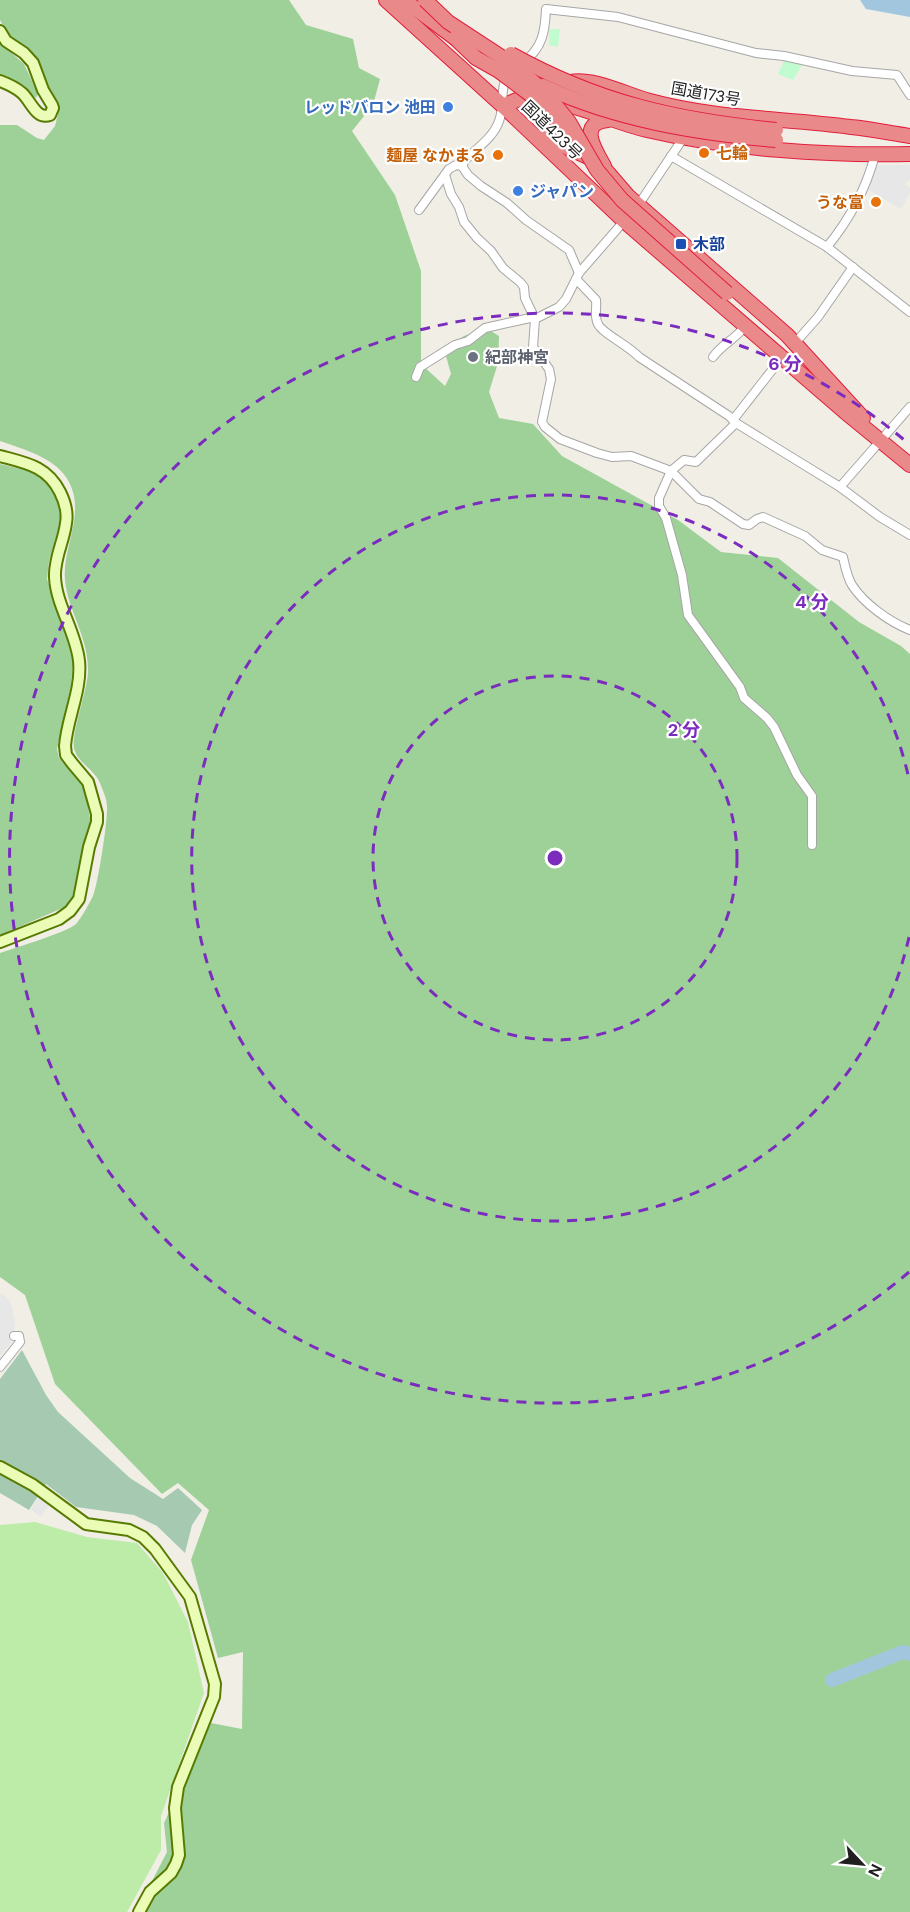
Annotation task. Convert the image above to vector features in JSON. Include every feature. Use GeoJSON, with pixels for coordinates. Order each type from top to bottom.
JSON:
{"type":"FeatureCollection","features":[{"type":"Feature","properties":{"kind":"highway"},"geometry":{"type":"LineString","coordinates":[[386,0],[503,106],[518,101],[540,100],[564,104],[608,120],[684,137],[763,147],[875,155],[910,152]]}},
{"type":"Feature","properties":{"kind":"highway"},"geometry":{"type":"LineString","coordinates":[[404,0],[476,58],[519,85],[537,101],[566,134],[596,180],[618,206],[804,368],[844,411]]}},
{"type":"Feature","properties":{"kind":"highway"},"geometry":{"type":"LineString","coordinates":[[427,0],[500,48],[556,78],[660,113],[776,135],[910,137]]}},
{"type":"Feature","properties":{"kind":"highway"},"geometry":{"type":"LineString","coordinates":[[427,0],[448,22],[512,64],[544,91],[569,122],[597,170],[622,200],[782,340],[823,379],[834,385]]}},
{"type":"Feature","properties":{"kind":"highway"},"geometry":{"type":"LineString","coordinates":[[454,38],[552,91],[604,109],[674,127],[776,135],[910,152]]}},
{"type":"Feature","properties":{"kind":"highway","name":"国道173号"},"geometry":{"type":"LineString","coordinates":[[503,106],[525,95],[562,84],[585,81],[687,110],[732,117],[850,126],[910,137]]}},
{"type":"Feature","properties":{"kind":"highway","name":"国道423号"},"geometry":{"type":"LineString","coordinates":[[503,106],[538,134],[590,158],[609,173],[639,205],[795,343],[876,432],[881,441]]}},
{"type":"Feature","properties":{"kind":"highway","name":"国道423号"},"geometry":{"type":"LineString","coordinates":[[503,106],[624,221],[910,465]]}},
{"type":"Feature","properties":{"kind":"highway"},"geometry":{"type":"LineString","coordinates":[[608,120],[597,123],[590,135],[593,147],[609,173]]}},
{"type":"Feature","properties":{"kind":"street"},"geometry":{"type":"LineString","coordinates":[[462,166],[496,128],[503,106],[503,85],[532,56],[541,42],[546,9],[618,17],[756,53],[784,56],[852,71],[897,75],[910,95]]}},
{"type":"Feature","properties":{"kind":"street"},"geometry":{"type":"LineString","coordinates":[[0,31],[6,41],[24,53],[33,63],[42,90],[53,108],[50,115],[43,117],[22,94],[0,81]]}},
{"type":"Feature","properties":{"kind":"street"},"geometry":{"type":"LineString","coordinates":[[416,377],[420,367],[485,328],[535,319],[559,307],[566,299],[577,276],[639,205],[684,137]]}},
{"type":"Feature","properties":{"kind":"street"},"geometry":{"type":"LineString","coordinates":[[827,247],[843,227],[858,201],[875,155]]}},
{"type":"Feature","properties":{"kind":"street"},"geometry":{"type":"LineString","coordinates":[[671,156],[827,247],[910,312]]}},
{"type":"Feature","properties":{"kind":"street"},"geometry":{"type":"LineString","coordinates":[[419,210],[449,169],[456,165],[462,166],[468,175],[481,186],[569,250],[577,276],[596,300],[596,319],[599,326],[632,349],[639,357],[735,422],[840,487],[880,517],[910,535]]}},
{"type":"Feature","properties":{"kind":"street"},"geometry":{"type":"LineString","coordinates":[[445,175],[464,222],[491,251],[502,268],[524,287],[525,298],[535,319],[533,347],[549,369],[551,379],[542,422],[545,427],[560,439],[597,453],[612,457],[631,456],[671,471],[699,499],[724,509],[744,524],[749,525],[763,518],[805,536],[822,550],[843,557],[853,586],[865,600],[881,613],[910,630]]}},
{"type":"Feature","properties":{"kind":"street"},"geometry":{"type":"LineString","coordinates":[[795,343],[818,317],[853,267]]}},
{"type":"Feature","properties":{"kind":"street"},"geometry":{"type":"LineString","coordinates":[[713,357],[718,350],[738,336],[745,326]]}},
{"type":"Feature","properties":{"kind":"street"},"geometry":{"type":"LineString","coordinates":[[783,356],[735,422],[704,456],[696,462],[684,460],[671,471],[659,498],[659,506],[666,518],[682,575],[688,615],[740,687],[744,698],[774,727],[797,776],[812,796],[812,845]]}},
{"type":"Feature","properties":{"kind":"street"},"geometry":{"type":"LineString","coordinates":[[840,487],[910,407]]}},
{"type":"Feature","properties":{"kind":"street"},"geometry":{"type":"LineString","coordinates":[[0,456],[32,464],[43,470],[56,483],[67,511],[67,522],[56,561],[55,577],[56,588],[76,645],[79,676],[64,747],[66,755],[88,782],[98,822],[89,847],[79,899],[70,911],[59,919],[0,942]]}},
{"type":"Feature","properties":{"kind":"street"},"geometry":{"type":"LineString","coordinates":[[0,1367],[20,1342],[19,1336],[14,1335]]}},
{"type":"Feature","properties":{"kind":"street"},"geometry":{"type":"LineString","coordinates":[[0,1467],[33,1485],[86,1524],[129,1530],[142,1537],[172,1570],[190,1597],[216,1684],[214,1697],[178,1787],[175,1808],[179,1855],[176,1864],[171,1873],[150,1892],[140,1912]]}},
{"type":"Feature","properties":{"kind":"green space"},"geometry":{"type":"Polygon","coordinates":[[[0,0],[289,0],[306,25],[353,39],[359,68],[380,79],[373,105],[352,131],[395,195],[421,271],[421,364],[445,386],[451,374],[444,349],[464,336],[486,328],[499,336],[498,363],[489,392],[499,418],[533,424],[562,456],[678,520],[721,552],[778,558],[859,622],[901,646],[910,654],[910,1912],[136,1912],[167,1852],[164,1823],[211,1723],[242,1729],[243,1652],[218,1658],[191,1560],[209,1510],[178,1483],[162,1494],[55,1384],[25,1295],[0,1277],[0,953],[40,940],[76,924],[90,903],[95,889],[107,806],[99,781],[78,757],[74,748],[88,672],[85,647],[65,580],[74,518],[74,494],[64,474],[48,461],[39,455],[0,441],[0,125],[17,125],[44,140],[55,126],[58,114],[30,49],[9,37],[0,20],[0,0]]]}},
{"type":"Feature","properties":{"kind":"green space"},"geometry":{"type":"Polygon","coordinates":[[[549,29],[560,29],[558,47],[549,45],[549,29]]]}},
{"type":"Feature","properties":{"kind":"green space"},"geometry":{"type":"Polygon","coordinates":[[[0,43],[24,64],[38,94],[36,98],[6,76],[0,75],[0,43]]]}},
{"type":"Feature","properties":{"kind":"green space"},"geometry":{"type":"Polygon","coordinates":[[[784,61],[802,65],[793,80],[778,74],[784,61]]]}},
{"type":"Feature","properties":{"kind":"green space"},"geometry":{"type":"Polygon","coordinates":[[[0,464],[29,471],[39,476],[51,487],[58,504],[61,520],[49,561],[47,579],[73,665],[71,686],[57,749],[59,758],[84,787],[91,823],[83,846],[75,895],[65,907],[0,935],[0,464]]]}},
{"type":"Feature","properties":{"kind":"green space"},"geometry":{"type":"Polygon","coordinates":[[[22,1350],[46,1395],[58,1412],[130,1478],[163,1499],[178,1488],[202,1510],[192,1525],[185,1553],[157,1526],[134,1515],[76,1507],[46,1484],[29,1510],[0,1493],[0,1379],[22,1350]]]}},
{"type":"Feature","properties":{"kind":"green space"},"geometry":{"type":"Polygon","coordinates":[[[35,1522],[87,1537],[137,1543],[163,1573],[188,1622],[204,1693],[161,1816],[161,1850],[127,1912],[0,1912],[0,1525],[35,1522]]]}},
{"type":"Feature","properties":{"kind":"shaded area"},"geometry":{"type":"Polygon","coordinates":[[[878,165],[910,165],[910,179],[905,184],[910,188],[910,192],[901,209],[865,188],[878,165]]]}},
{"type":"Feature","properties":{"kind":"shaded area"},"geometry":{"type":"Polygon","coordinates":[[[2,1293],[11,1303],[15,1322],[13,1340],[0,1356],[0,1295],[2,1293]]]}},
{"type":"Feature","properties":{"kind":"shaded area"},"geometry":{"type":"Polygon","coordinates":[[[39,1496],[50,1503],[41,1517],[31,1510],[39,1496]]]}},
{"type":"Feature","properties":{"kind":"water"},"geometry":{"type":"Polygon","coordinates":[[[860,0],[910,0],[910,17],[866,9],[860,0]]]}},
{"type":"Feature","properties":{"kind":"waterway"},"geometry":{"type":"LineString","coordinates":[[832,1680],[903,1652],[910,1654]]}},
{"type":"Feature","properties":{"kind":"place","name":"レッドバロン 池田"},"geometry":{"type":"Point","coordinates":[448,107]}},
{"type":"Feature","properties":{"kind":"place","name":"七輪"},"geometry":{"type":"Point","coordinates":[704,153]}},
{"type":"Feature","properties":{"kind":"place","name":"麺屋 なかまる"},"geometry":{"type":"Point","coordinates":[498,155]}},
{"type":"Feature","properties":{"kind":"place","name":"ジャパン"},"geometry":{"type":"Point","coordinates":[518,191]}},
{"type":"Feature","properties":{"kind":"place","name":"うな富"},"geometry":{"type":"Point","coordinates":[876,202]}},
{"type":"Feature","properties":{"kind":"place","name":"木部"},"geometry":{"type":"Point","coordinates":[681,244]}},
{"type":"Feature","properties":{"kind":"place","name":"紀部神宮"},"geometry":{"type":"Point","coordinates":[473,357]}}]}
